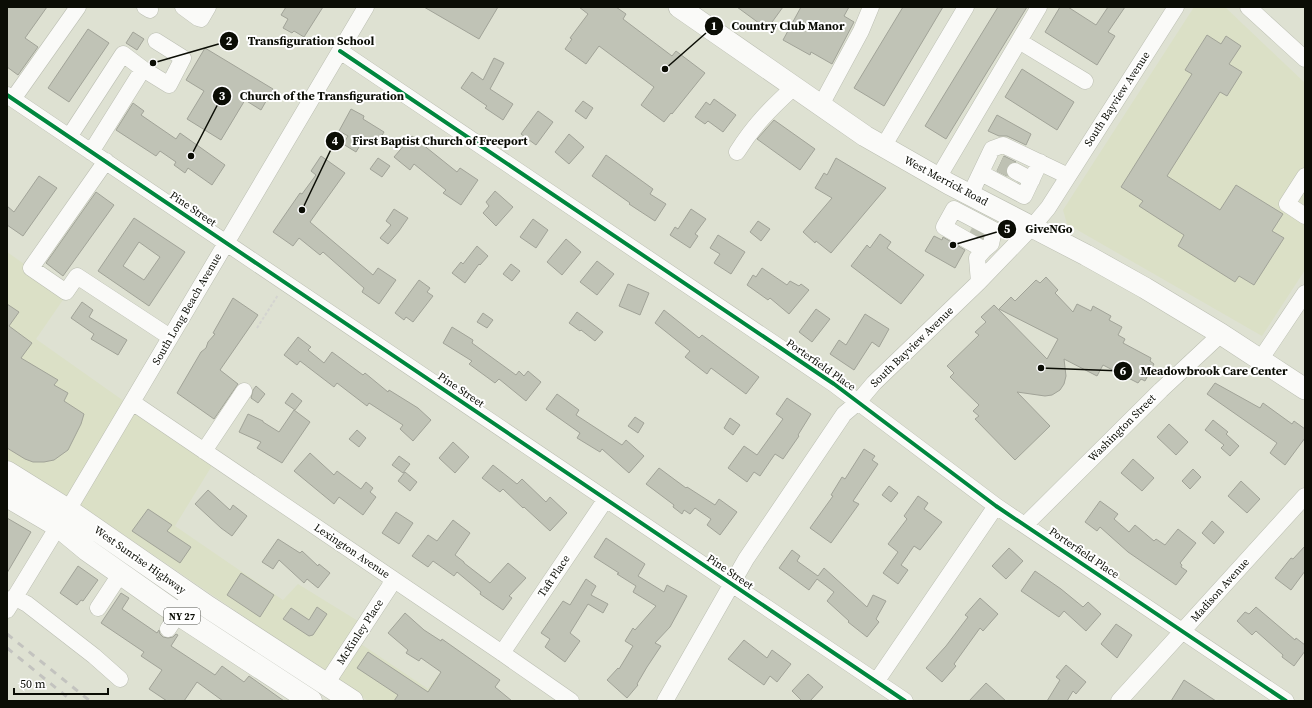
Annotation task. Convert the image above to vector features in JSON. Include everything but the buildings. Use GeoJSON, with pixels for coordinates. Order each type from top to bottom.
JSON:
{"type":"FeatureCollection","features":[{"type":"Feature","properties":{"kind":"highway","name":"West Sunrise Highway"},"geometry":{"type":"LineString","coordinates":[[7,472],[63,518],[190,594],[352,701]]}},
{"type":"Feature","properties":{"kind":"highway","name":"West Sunrise Highway"},"geometry":{"type":"LineString","coordinates":[[7,496],[63,518],[87,550],[121,573],[173,621],[311,701]]}},
{"type":"Feature","properties":{"kind":"main road","name":"West Merrick Road"},"geometry":{"type":"LineString","coordinates":[[679,7],[883,147],[938,178],[961,198],[985,230],[1145,288],[1221,334],[1305,389]]}},
{"type":"Feature","properties":{"kind":"street"},"geometry":{"type":"LineString","coordinates":[[10,97],[78,7]]}},
{"type":"Feature","properties":{"kind":"street"},"geometry":{"type":"LineString","coordinates":[[183,7],[198,18],[202,19],[208,7]]}},
{"type":"Feature","properties":{"kind":"street","name":"South Long Beach Avenue"},"geometry":{"type":"LineString","coordinates":[[11,603],[366,7]]}},
{"type":"Feature","properties":{"kind":"street"},"geometry":{"type":"LineString","coordinates":[[821,105],[861,31],[871,7]]}},
{"type":"Feature","properties":{"kind":"street"},"geometry":{"type":"LineString","coordinates":[[883,147],[966,7]]}},
{"type":"Feature","properties":{"kind":"street"},"geometry":{"type":"LineString","coordinates":[[938,178],[1039,7]]}},
{"type":"Feature","properties":{"kind":"street","name":"South Bayview Avenue"},"geometry":{"type":"LineString","coordinates":[[665,701],[746,559],[844,414],[858,402],[874,383],[979,282],[1005,254],[985,230],[1048,208],[1176,7]]}},
{"type":"Feature","properties":{"kind":"street"},"geometry":{"type":"LineString","coordinates":[[1248,7],[1305,59]]}},
{"type":"Feature","properties":{"kind":"street"},"geometry":{"type":"LineString","coordinates":[[69,137],[123,54],[169,85],[183,58],[156,41]]}},
{"type":"Feature","properties":{"kind":"street"},"geometry":{"type":"LineString","coordinates":[[1019,41],[1085,81]]}},
{"type":"Feature","properties":{"kind":"street","name":"Porterfield Place"},"geometry":{"type":"LineString","coordinates":[[340,51],[821,375],[996,506],[1183,630],[1286,701]]}},
{"type":"Feature","properties":{"kind":"street"},"geometry":{"type":"LineString","coordinates":[[91,152],[144,69]]}},
{"type":"Feature","properties":{"kind":"street"},"geometry":{"type":"LineString","coordinates":[[737,152],[749,132],[765,114],[794,87]]}},
{"type":"Feature","properties":{"kind":"street","name":"Pine Street"},"geometry":{"type":"LineString","coordinates":[[10,97],[905,701]]}},
{"type":"Feature","properties":{"kind":"street"},"geometry":{"type":"LineString","coordinates":[[985,230],[944,227],[961,198],[981,173],[994,161],[992,148],[1003,145],[1068,176]]}},
{"type":"Feature","properties":{"kind":"street"},"geometry":{"type":"LineString","coordinates":[[106,161],[31,268],[66,292],[77,276],[170,337]]}},
{"type":"Feature","properties":{"kind":"street"},"geometry":{"type":"LineString","coordinates":[[979,282],[976,258],[985,230],[1028,188],[1040,162]]}},
{"type":"Feature","properties":{"kind":"street"},"geometry":{"type":"LineString","coordinates":[[1015,171],[1028,188]]}},
{"type":"Feature","properties":{"kind":"street"},"geometry":{"type":"LineString","coordinates":[[981,173],[1028,188],[1052,201]]}},
{"type":"Feature","properties":{"kind":"street"},"geometry":{"type":"LineString","coordinates":[[1305,176],[1287,204],[1305,216]]}},
{"type":"Feature","properties":{"kind":"street"},"geometry":{"type":"LineString","coordinates":[[961,198],[1005,254]]}},
{"type":"Feature","properties":{"kind":"street"},"geometry":{"type":"LineString","coordinates":[[1260,360],[1305,293]]}},
{"type":"Feature","properties":{"kind":"street","name":"Washington Street"},"geometry":{"type":"LineString","coordinates":[[1025,525],[1156,395],[1221,334]]}},
{"type":"Feature","properties":{"kind":"street"},"geometry":{"type":"LineString","coordinates":[[204,451],[244,391]]}},
{"type":"Feature","properties":{"kind":"street","name":"Lexington Avenue"},"geometry":{"type":"LineString","coordinates":[[132,402],[502,652],[571,701]]}},
{"type":"Feature","properties":{"kind":"street","name":"Madison Avenue"},"geometry":{"type":"LineString","coordinates":[[1119,701],[1305,496]]}},
{"type":"Feature","properties":{"kind":"street","name":"Taft Place"},"geometry":{"type":"LineString","coordinates":[[502,652],[606,499]]}},
{"type":"Feature","properties":{"kind":"street"},"geometry":{"type":"LineString","coordinates":[[876,682],[996,506]]}},
{"type":"Feature","properties":{"kind":"street"},"geometry":{"type":"LineString","coordinates":[[98,608],[121,573]]}},
{"type":"Feature","properties":{"kind":"street","name":"McKinley Place"},"geometry":{"type":"LineString","coordinates":[[326,684],[394,580]]}},
{"type":"Feature","properties":{"kind":"street"},"geometry":{"type":"LineString","coordinates":[[173,621],[190,594]]}},
{"type":"Feature","properties":{"kind":"street"},"geometry":{"type":"LineString","coordinates":[[11,603],[27,604],[94,656],[120,679]]}},
{"type":"Feature","properties":{"kind":"path"},"geometry":{"type":"LineString","coordinates":[[257,328],[279,295]]}},
{"type":"Feature","properties":{"kind":"shaded area"},"geometry":{"type":"Polygon","coordinates":[[[1194,7],[1225,7],[1305,83],[1305,270],[1262,336],[1067,224],[1063,210],[1194,7]]]}},
{"type":"Feature","properties":{"kind":"shaded area"},"geometry":{"type":"Polygon","coordinates":[[[7,252],[67,294],[36,339],[213,464],[175,526],[283,600],[298,584],[358,621],[349,636],[428,689],[438,675],[484,701],[368,701],[64,494],[7,460],[7,252]]]}},
{"type":"Feature","properties":{"kind":"tunnel"},"geometry":{"type":"LineString","coordinates":[[1000,164],[1015,171]]}},
{"type":"Feature","properties":{"kind":"tunnel"},"geometry":{"type":"LineString","coordinates":[[974,241],[981,228]]}},
{"type":"Feature","properties":{"kind":"railway"},"geometry":{"type":"LineString","coordinates":[[7,634],[90,701]]}},
{"type":"Feature","properties":{"kind":"railway"},"geometry":{"type":"LineString","coordinates":[[7,648],[72,701]]}},
{"type":"Feature","properties":{"kind":"cycle path"},"geometry":{"type":"LineString","coordinates":[[340,51],[834,384],[996,506],[1286,701]]}},
{"type":"Feature","properties":{"kind":"cycle path"},"geometry":{"type":"LineString","coordinates":[[7,95],[905,701]]}},
{"type":"Feature","properties":{"kind":"place","name":"Transfiguration School"},"geometry":{"type":"Point","coordinates":[153,63]}},
{"type":"Feature","properties":{"kind":"place","name":"Country Club Manor"},"geometry":{"type":"Point","coordinates":[665,69]}},
{"type":"Feature","properties":{"kind":"place","name":"Church of the Transfiguration"},"geometry":{"type":"Point","coordinates":[191,156]}},
{"type":"Feature","properties":{"kind":"place","name":"First Baptist Church of Freeport"},"geometry":{"type":"Point","coordinates":[302,210]}},
{"type":"Feature","properties":{"kind":"place","name":"GiveNGo"},"geometry":{"type":"Point","coordinates":[953,245]}},
{"type":"Feature","properties":{"kind":"place","name":"Meadowbrook Care Center"},"geometry":{"type":"Point","coordinates":[1041,368]}}]}
